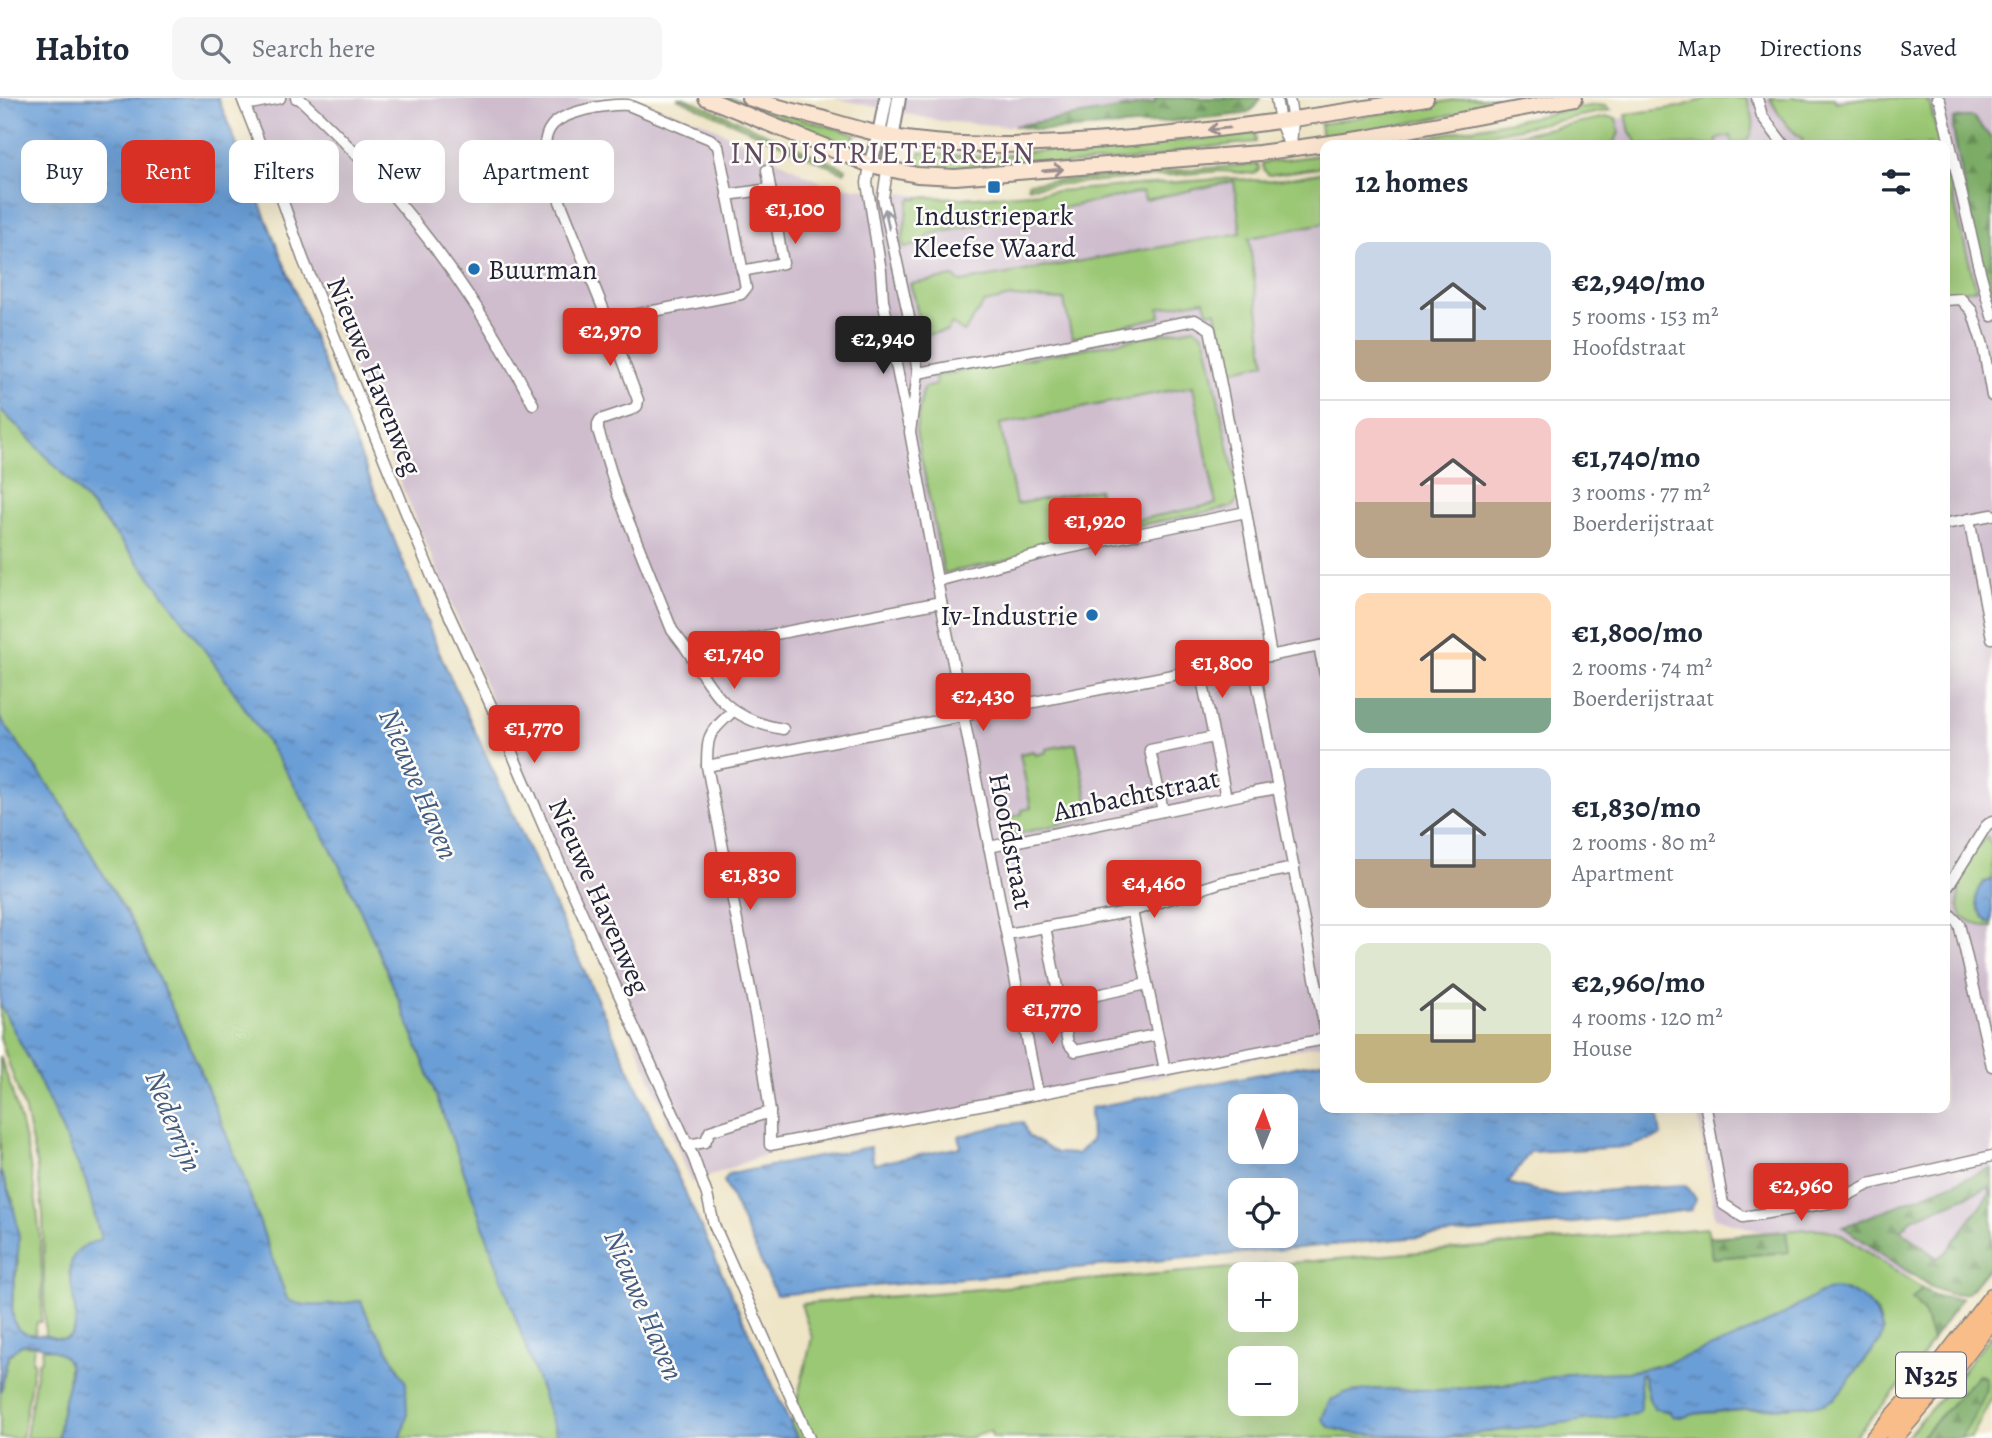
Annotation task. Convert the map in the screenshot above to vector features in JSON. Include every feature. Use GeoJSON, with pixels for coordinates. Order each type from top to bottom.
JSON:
{"type":"FeatureCollection","features":[{"type":"Feature","properties":{"kind":"highway","name":"N325"},"geometry":{"type":"LineString","coordinates":[[1874,1438],[1933,1373],[1992,1296]]}},
{"type":"Feature","properties":{"kind":"highway","name":"N325"},"geometry":{"type":"LineString","coordinates":[[1894,1438],[1950,1374],[1992,1320]]}},
{"type":"Feature","properties":{"kind":"main road"},"geometry":{"type":"LineString","coordinates":[[706,98],[839,154],[887,170],[917,175],[972,177],[1237,155],[1320,145]]}},
{"type":"Feature","properties":{"kind":"main road"},"geometry":{"type":"LineString","coordinates":[[749,98],[894,137],[988,145],[1075,143],[1286,121],[1426,98]]}},
{"type":"Feature","properties":{"kind":"main road"},"geometry":{"type":"LineString","coordinates":[[1352,140],[1575,98]]}},
{"type":"Feature","properties":{"kind":"street"},"geometry":{"type":"LineString","coordinates":[[243,102],[280,98]]}},
{"type":"Feature","properties":{"kind":"street"},"geometry":{"type":"LineString","coordinates":[[296,98],[341,138],[428,240],[485,320],[533,404]]}},
{"type":"Feature","properties":{"kind":"street"},"geometry":{"type":"LineString","coordinates":[[870,165],[886,98]]}},
{"type":"Feature","properties":{"kind":"street"},"geometry":{"type":"LineString","coordinates":[[887,170],[899,98]]}},
{"type":"Feature","properties":{"kind":"street"},"geometry":{"type":"LineString","coordinates":[[1276,98],[1286,121],[1291,149]]}},
{"type":"Feature","properties":{"kind":"street"},"geometry":{"type":"LineString","coordinates":[[1758,98],[1762,116],[1780,140]]}},
{"type":"Feature","properties":{"kind":"street"},"geometry":{"type":"LineString","coordinates":[[1937,98],[1949,140]]}},
{"type":"Feature","properties":{"kind":"street"},"geometry":{"type":"LineString","coordinates":[[1286,121],[1289,99]]}},
{"type":"Feature","properties":{"kind":"street","name":"Nieuwe Havenweg"},"geometry":{"type":"LineString","coordinates":[[243,102],[303,259],[435,584],[687,1145],[704,1186],[714,1225],[809,1438]]}},
{"type":"Feature","properties":{"kind":"street"},"geometry":{"type":"LineString","coordinates":[[609,323],[623,317],[741,294],[746,288],[718,146],[710,139],[628,105],[613,104],[560,118],[550,128],[545,145],[545,164],[638,400],[633,409],[600,420],[597,424],[598,430],[618,495],[672,630],[711,690],[733,711],[765,726],[783,729]]}},
{"type":"Feature","properties":{"kind":"street"},"geometry":{"type":"LineString","coordinates":[[1950,144],[1992,316]]}},
{"type":"Feature","properties":{"kind":"street","name":"Hoofdstraat"},"geometry":{"type":"LineString","coordinates":[[870,165],[867,183],[885,313],[1038,1094]]}},
{"type":"Feature","properties":{"kind":"street"},"geometry":{"type":"LineString","coordinates":[[743,271],[783,263],[768,170]]}},
{"type":"Feature","properties":{"kind":"street","name":"Hoofdstraat"},"geometry":{"type":"LineString","coordinates":[[887,170],[883,198],[918,373],[910,432]]}},
{"type":"Feature","properties":{"kind":"street"},"geometry":{"type":"LineString","coordinates":[[727,195],[770,189]]}},
{"type":"Feature","properties":{"kind":"street"},"geometry":{"type":"LineString","coordinates":[[881,271],[897,267]]}},
{"type":"Feature","properties":{"kind":"street"},"geometry":{"type":"LineString","coordinates":[[1950,300],[1961,299],[1972,311],[1983,345],[1992,396]]}},
{"type":"Feature","properties":{"kind":"street"},"geometry":{"type":"LineString","coordinates":[[918,373],[1195,320],[1210,329],[1271,656]]}},
{"type":"Feature","properties":{"kind":"street"},"geometry":{"type":"LineString","coordinates":[[937,581],[1049,552],[1246,512]]}},
{"type":"Feature","properties":{"kind":"street"},"geometry":{"type":"LineString","coordinates":[[1950,523],[1992,515]]}},
{"type":"Feature","properties":{"kind":"street"},"geometry":{"type":"LineString","coordinates":[[1969,519],[1992,638]]}},
{"type":"Feature","properties":{"kind":"street"},"geometry":{"type":"LineString","coordinates":[[688,651],[941,602]]}},
{"type":"Feature","properties":{"kind":"street"},"geometry":{"type":"LineString","coordinates":[[707,766],[1320,646]]}},
{"type":"Feature","properties":{"kind":"street"},"geometry":{"type":"LineString","coordinates":[[1253,660],[1320,1004]]}},
{"type":"Feature","properties":{"kind":"street"},"geometry":{"type":"LineString","coordinates":[[1200,670],[1226,799]]}},
{"type":"Feature","properties":{"kind":"street"},"geometry":{"type":"LineString","coordinates":[[733,711],[711,732],[707,742],[707,766],[760,1035],[770,1112],[770,1145],[1320,1040]]}},
{"type":"Feature","properties":{"kind":"street"},"geometry":{"type":"LineString","coordinates":[[1163,811],[1150,750],[1214,737]]}},
{"type":"Feature","properties":{"kind":"street","name":"Ambachtstraat"},"geometry":{"type":"LineString","coordinates":[[989,847],[1278,788]]}},
{"type":"Feature","properties":{"kind":"street"},"geometry":{"type":"LineString","coordinates":[[1950,883],[1986,826],[1992,821]]}},
{"type":"Feature","properties":{"kind":"street"},"geometry":{"type":"LineString","coordinates":[[1007,934],[1132,911],[1222,882],[1294,868]]}},
{"type":"Feature","properties":{"kind":"street"},"geometry":{"type":"LineString","coordinates":[[1132,911],[1165,1070]]}},
{"type":"Feature","properties":{"kind":"street"},"geometry":{"type":"LineString","coordinates":[[1950,914],[1959,923],[1992,1066]]}},
{"type":"Feature","properties":{"kind":"street"},"geometry":{"type":"LineString","coordinates":[[1045,927],[1068,1043],[1075,1051],[1156,1035]]}},
{"type":"Feature","properties":{"kind":"street"},"geometry":{"type":"LineString","coordinates":[[1060,1003],[1147,985]]}},
{"type":"Feature","properties":{"kind":"street"},"geometry":{"type":"LineString","coordinates":[[687,1145],[705,1142],[710,1131],[770,1112]]}},
{"type":"Feature","properties":{"kind":"street"},"geometry":{"type":"LineString","coordinates":[[1707,1113],[1723,1204],[1743,1217],[1835,1202],[1869,1184],[1992,1156]]}},
{"type":"Feature","properties":{"kind":"shaded area"},"geometry":{"type":"Polygon","coordinates":[[[239,98],[631,98],[703,122],[824,184],[942,198],[1232,180],[1275,181],[1320,175],[1320,1045],[774,1151],[691,1183],[660,1101],[283,203],[339,203],[339,140],[257,140],[239,98]]]}},
{"type":"Feature","properties":{"kind":"shaded area"},"geometry":{"type":"Polygon","coordinates":[[[835,98],[1155,98],[1154,102],[1019,127],[940,121],[835,98]]]}},
{"type":"Feature","properties":{"kind":"shaded area"},"geometry":{"type":"Polygon","coordinates":[[[1728,98],[1992,98],[1992,1246],[1968,1293],[1715,1218],[1698,1113],[1950,1113],[1950,140],[1505,140],[1728,98]]]}},
{"type":"Feature","properties":{"kind":"green space"},"geometry":{"type":"Polygon","coordinates":[[[677,98],[702,105],[846,169],[841,171],[677,98]]]}},
{"type":"Feature","properties":{"kind":"green space"},"geometry":{"type":"Polygon","coordinates":[[[721,98],[730,98],[855,134],[851,147],[785,119],[721,98]]]}},
{"type":"Feature","properties":{"kind":"green space"},"geometry":{"type":"Polygon","coordinates":[[[1155,98],[1260,98],[1254,108],[1243,114],[1054,130],[1014,126],[1155,103],[1155,98]]]}},
{"type":"Feature","properties":{"kind":"green space"},"geometry":{"type":"Polygon","coordinates":[[[1465,98],[1545,98],[1322,139],[1320,124],[1465,98]]]}},
{"type":"Feature","properties":{"kind":"green space"},"geometry":{"type":"Polygon","coordinates":[[[1710,98],[1747,98],[1753,130],[1748,140],[1732,140],[1731,136],[1717,140],[1636,140],[1630,132],[1626,114],[1678,107],[1710,98]]]}},
{"type":"Feature","properties":{"kind":"green space"},"geometry":{"type":"Polygon","coordinates":[[[1770,98],[1834,98],[1836,102],[1863,98],[1923,98],[1930,104],[1939,140],[1802,140],[1776,110],[1770,98]]]}},
{"type":"Feature","properties":{"kind":"green space"},"geometry":{"type":"Polygon","coordinates":[[[1595,105],[1611,110],[1458,140],[1411,140],[1595,105]]]}},
{"type":"Feature","properties":{"kind":"green space"},"geometry":{"type":"Polygon","coordinates":[[[1607,117],[1616,118],[1619,133],[1615,140],[1490,140],[1607,117]]]}},
{"type":"Feature","properties":{"kind":"green space"},"geometry":{"type":"Polygon","coordinates":[[[1973,117],[1992,139],[1992,299],[1979,259],[1953,130],[1953,119],[1973,117]]]}},
{"type":"Feature","properties":{"kind":"green space"},"geometry":{"type":"Polygon","coordinates":[[[1255,132],[1256,142],[1189,149],[1154,158],[973,171],[917,169],[920,152],[998,156],[1255,132]]]}},
{"type":"Feature","properties":{"kind":"green space"},"geometry":{"type":"Polygon","coordinates":[[[1320,155],[1318,168],[1269,175],[1263,169],[1262,163],[1320,155]]]}},
{"type":"Feature","properties":{"kind":"green space"},"geometry":{"type":"Polygon","coordinates":[[[1258,164],[1259,170],[1254,174],[1221,171],[1028,187],[1028,183],[1258,164]]]}},
{"type":"Feature","properties":{"kind":"green space"},"geometry":{"type":"Polygon","coordinates":[[[1320,173],[1320,224],[1249,238],[1265,363],[1235,370],[1225,366],[1216,311],[1207,312],[1204,300],[1159,308],[1160,317],[1072,338],[1064,300],[1011,297],[984,303],[964,332],[952,324],[947,331],[921,335],[910,284],[953,277],[961,282],[1241,233],[1234,181],[1145,200],[1143,192],[927,235],[927,242],[904,248],[902,242],[909,201],[912,198],[963,198],[1233,178],[1290,178],[1320,173]]]}},
{"type":"Feature","properties":{"kind":"green space"},"geometry":{"type":"Polygon","coordinates":[[[1950,187],[1976,289],[1950,293],[1950,187]]]}},
{"type":"Feature","properties":{"kind":"green space"},"geometry":{"type":"Polygon","coordinates":[[[1194,328],[1202,333],[1206,341],[1239,498],[1232,507],[1045,543],[1038,551],[944,573],[916,431],[923,388],[936,385],[935,376],[1194,328]],[[1193,386],[1000,424],[1016,504],[1098,489],[1106,526],[1216,504],[1193,386]]]}},
{"type":"Feature","properties":{"kind":"green space"},"geometry":{"type":"Polygon","coordinates":[[[0,409],[71,483],[138,561],[229,685],[323,834],[377,948],[425,1066],[558,1438],[401,1438],[407,1416],[399,1368],[370,1323],[361,1301],[302,1305],[287,1299],[242,1173],[195,1058],[135,928],[61,803],[0,718],[0,409]]]}},
{"type":"Feature","properties":{"kind":"green space"},"geometry":{"type":"Polygon","coordinates":[[[1076,743],[1091,817],[1012,835],[1009,817],[1022,814],[1022,810],[1031,808],[1020,754],[1034,751],[1036,755],[1047,752],[1046,749],[1076,743]]]}},
{"type":"Feature","properties":{"kind":"green space"},"geometry":{"type":"Polygon","coordinates":[[[1988,837],[1992,843],[1992,880],[1983,882],[1988,922],[1992,923],[1992,927],[1963,918],[1958,902],[1960,885],[1967,866],[1976,849],[1988,837]]]}},
{"type":"Feature","properties":{"kind":"green space"},"geometry":{"type":"Polygon","coordinates":[[[0,1004],[33,1067],[86,1182],[101,1240],[94,1242],[69,1272],[76,1318],[72,1333],[65,1339],[45,1335],[43,1213],[25,1111],[0,1038],[0,1004]]]}},
{"type":"Feature","properties":{"kind":"green space"},"geometry":{"type":"Polygon","coordinates":[[[0,1056],[20,1120],[34,1187],[42,1288],[41,1322],[37,1322],[35,1334],[26,1334],[17,1329],[12,1321],[13,1288],[18,1266],[13,1200],[0,1171],[0,1056]]]}},
{"type":"Feature","properties":{"kind":"green space"},"geometry":{"type":"Polygon","coordinates":[[[1992,1168],[1992,1264],[1968,1293],[1949,1294],[1931,1287],[1843,1227],[1992,1168]],[[1989,1187],[1910,1220],[1901,1230],[1937,1258],[1946,1252],[1990,1193],[1989,1187]]]}},
{"type":"Feature","properties":{"kind":"green space"},"geometry":{"type":"Polygon","coordinates":[[[1707,1228],[1713,1258],[1788,1252],[1786,1231],[1813,1229],[1840,1234],[1922,1288],[1913,1299],[1923,1311],[1932,1340],[1913,1371],[1853,1438],[1440,1438],[993,1438],[990,1431],[969,1438],[798,1438],[791,1424],[812,1338],[801,1304],[1228,1268],[1228,1332],[1298,1332],[1298,1262],[1707,1228]],[[1844,1290],[1711,1348],[1627,1372],[1439,1390],[1373,1389],[1351,1433],[1440,1438],[1639,1382],[1640,1374],[1643,1374],[1649,1399],[1664,1411],[1692,1414],[1824,1404],[1834,1399],[1880,1342],[1881,1323],[1868,1303],[1844,1290]]]}},
{"type":"Feature","properties":{"kind":"green space"},"geometry":{"type":"Polygon","coordinates":[[[1786,1231],[1789,1252],[1712,1258],[1709,1237],[1786,1231]]]}},
{"type":"Feature","properties":{"kind":"green space"},"geometry":{"type":"Polygon","coordinates":[[[1922,1288],[1941,1297],[1962,1298],[1932,1340],[1923,1311],[1912,1299],[1922,1288]]]}},
{"type":"Feature","properties":{"kind":"green space"},"geometry":{"type":"Polygon","coordinates":[[[1992,1334],[1992,1398],[1971,1438],[1961,1438],[1981,1401],[1983,1376],[1979,1375],[1920,1438],[1905,1438],[1941,1398],[1992,1334]]]}},
{"type":"Feature","properties":{"kind":"green space"},"geometry":{"type":"Polygon","coordinates":[[[21,1345],[34,1346],[22,1438],[0,1438],[0,1391],[9,1358],[21,1345]]]}},
{"type":"Feature","properties":{"kind":"green space"},"geometry":{"type":"Polygon","coordinates":[[[43,1348],[65,1356],[69,1365],[68,1386],[58,1438],[26,1438],[38,1362],[41,1361],[43,1348]]]}},
{"type":"Feature","properties":{"kind":"green space"},"geometry":{"type":"Polygon","coordinates":[[[1978,1375],[1986,1378],[1985,1393],[1961,1438],[1920,1438],[1978,1375]]]}},
{"type":"Feature","properties":{"kind":"water","name":"Nieuwe Haven"},"geometry":{"type":"Polygon","coordinates":[[[0,98],[218,98],[235,140],[229,140],[229,203],[260,203],[439,652],[797,1438],[558,1438],[425,1066],[377,948],[323,834],[229,685],[138,561],[71,483],[0,409],[0,98]]]}},
{"type":"Feature","properties":{"kind":"water","name":"Nederrijn"},"geometry":{"type":"Polygon","coordinates":[[[0,718],[61,803],[135,928],[195,1058],[242,1173],[287,1299],[302,1305],[361,1301],[370,1322],[406,1383],[407,1416],[401,1438],[58,1438],[69,1364],[55,1351],[33,1345],[21,1345],[9,1355],[0,1391],[0,1171],[18,1229],[19,1248],[12,1302],[16,1325],[21,1331],[63,1339],[73,1333],[76,1314],[70,1268],[72,1260],[80,1249],[101,1239],[86,1182],[33,1067],[0,1004],[0,718]]]}},
{"type":"Feature","properties":{"kind":"water"},"geometry":{"type":"Polygon","coordinates":[[[1992,880],[1992,923],[1983,917],[1976,898],[1980,887],[1992,880]]]}},
{"type":"Feature","properties":{"kind":"water"},"geometry":{"type":"Polygon","coordinates":[[[1320,1062],[1320,1113],[1658,1113],[1661,1136],[1628,1147],[1530,1152],[1508,1183],[1556,1196],[1684,1185],[1696,1199],[1691,1210],[1565,1224],[776,1295],[724,1181],[729,1174],[870,1147],[874,1164],[961,1147],[959,1136],[1023,1122],[1028,1136],[1057,1153],[1077,1154],[1091,1141],[1090,1108],[1320,1062]]]}},
{"type":"Feature","properties":{"kind":"water"},"geometry":{"type":"Polygon","coordinates":[[[1834,1289],[1853,1293],[1866,1301],[1876,1314],[1883,1331],[1880,1341],[1834,1399],[1824,1404],[1676,1417],[1669,1411],[1654,1409],[1643,1374],[1640,1375],[1641,1409],[1635,1414],[1440,1438],[1351,1433],[1329,1427],[1322,1419],[1329,1402],[1344,1393],[1373,1389],[1439,1390],[1516,1384],[1567,1374],[1627,1372],[1655,1367],[1726,1342],[1774,1320],[1820,1293],[1834,1289]]]}},
{"type":"Feature","properties":{"kind":"place","name":"Industriepark Kleefse Waard"},"geometry":{"type":"Point","coordinates":[994,187]}},
{"type":"Feature","properties":{"kind":"place","name":"Buurman"},"geometry":{"type":"Point","coordinates":[474,269]}},
{"type":"Feature","properties":{"kind":"place","name":"Iv-Industrie"},"geometry":{"type":"Point","coordinates":[1092,615]}},
{"type":"Feature","properties":{"kind":"district","name":"INDUSTRIETERREIN"},"geometry":{"type":"Point","coordinates":[883,153]}}]}
